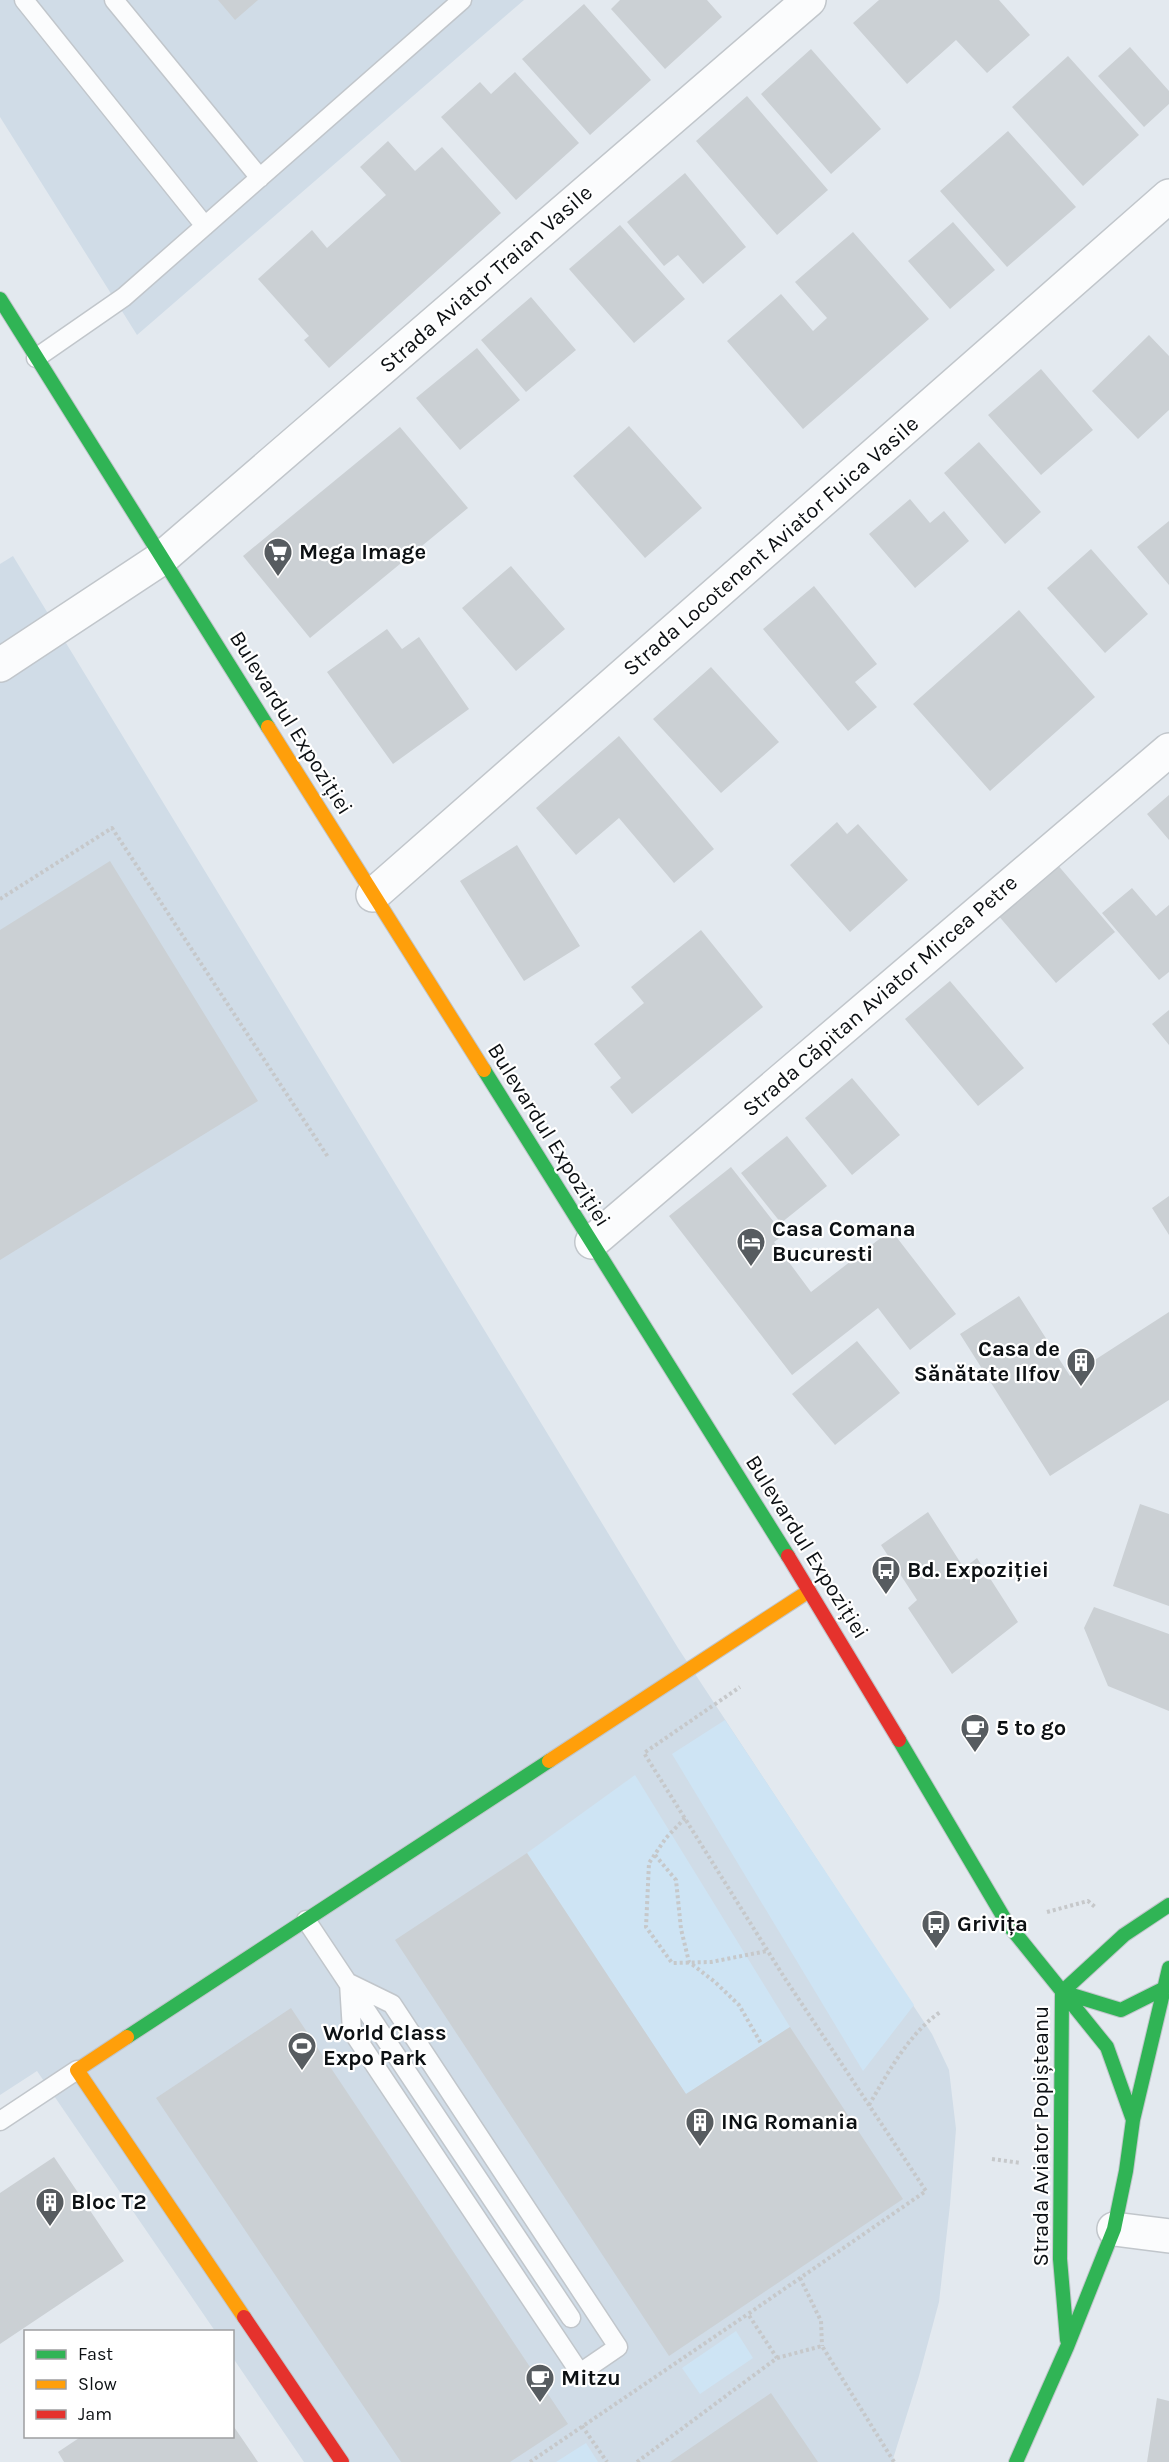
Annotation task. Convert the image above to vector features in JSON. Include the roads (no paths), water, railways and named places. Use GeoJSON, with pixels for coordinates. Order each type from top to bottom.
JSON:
{"type":"FeatureCollection","features":[{"type":"Feature","properties":{"kind":"street","name":"Strada Aviator Traian Vasile"},"geometry":{"type":"LineString","coordinates":[[0,665],[162,558],[809,0]]}},
{"type":"Feature","properties":{"kind":"street","name":"Strada Locotenent Aviator Fuica Vasile"},"geometry":{"type":"LineString","coordinates":[[373,895],[1169,196]]}},
{"type":"Feature","properties":{"kind":"street","name":"Bulevardul Expoziției"},"geometry":{"type":"LineString","coordinates":[[0,299],[832,1625],[1007,1923],[1107,2046],[1133,2120]]}},
{"type":"Feature","properties":{"kind":"street","name":"Strada Căpitan Aviator Mircea Petre"},"geometry":{"type":"LineString","coordinates":[[592,1242],[1169,750]]}},
{"type":"Feature","properties":{"kind":"street"},"geometry":{"type":"LineString","coordinates":[[342,2462],[78,2070],[809,1591]]}},
{"type":"Feature","properties":{"kind":"street","name":"Strada Aviator Popișteanu"},"geometry":{"type":"LineString","coordinates":[[1067,2347],[1060,2259],[1062,1992],[1124,1935],[1169,1905]]}},
{"type":"Feature","properties":{"kind":"street","name":"Strada Aviator Popișteanu"},"geometry":{"type":"LineString","coordinates":[[1016,2462],[1067,2347],[1114,2229],[1126,2171],[1133,2120],[1169,1968]]}},
{"type":"Feature","properties":{"kind":"street"},"geometry":{"type":"LineString","coordinates":[[1062,1992],[1121,2010],[1166,1988]]}},
{"type":"Feature","properties":{"kind":"street"},"geometry":{"type":"LineString","coordinates":[[1114,2229],[1169,2236]]}},
{"type":"Feature","properties":{"kind":"lane"},"geometry":{"type":"LineString","coordinates":[[24,0],[205,226]]}},
{"type":"Feature","properties":{"kind":"lane"},"geometry":{"type":"LineString","coordinates":[[114,0],[260,178]]}},
{"type":"Feature","properties":{"kind":"lane"},"geometry":{"type":"LineString","coordinates":[[36,358],[124,297],[462,0]]}},
{"type":"Feature","properties":{"kind":"lane"},"geometry":{"type":"LineString","coordinates":[[306,1920],[571,2318]]}},
{"type":"Feature","properties":{"kind":"lane"},"geometry":{"type":"LineString","coordinates":[[349,1983],[393,2004],[618,2347],[580,2373],[352,2031],[349,1983]]}},
{"type":"Feature","properties":{"kind":"lane"},"geometry":{"type":"LineString","coordinates":[[0,2121],[78,2070]]}},
{"type":"Feature","properties":{"kind":"place","name":"Mega Image"},"geometry":{"type":"Point","coordinates":[278,578]}},
{"type":"Feature","properties":{"kind":"place","name":"Casa Comana Bucuresti"},"geometry":{"type":"Point","coordinates":[751,1268]}},
{"type":"Feature","properties":{"kind":"place","name":"Casa de Sănătate Ilfov"},"geometry":{"type":"Point","coordinates":[1081,1388]}},
{"type":"Feature","properties":{"kind":"place","name":"Bd. Expoziției"},"geometry":{"type":"Point","coordinates":[886,1596]}},
{"type":"Feature","properties":{"kind":"place","name":"5 to go"},"geometry":{"type":"Point","coordinates":[975,1754]}},
{"type":"Feature","properties":{"kind":"place","name":"Grivița"},"geometry":{"type":"Point","coordinates":[936,1950]}},
{"type":"Feature","properties":{"kind":"place","name":"World Class Expo Park"},"geometry":{"type":"Point","coordinates":[302,2072]}},
{"type":"Feature","properties":{"kind":"place","name":"ING Romania"},"geometry":{"type":"Point","coordinates":[700,2148]}},
{"type":"Feature","properties":{"kind":"place","name":"Bloc T2"},"geometry":{"type":"Point","coordinates":[50,2228]}},
{"type":"Feature","properties":{"kind":"place","name":"Mitzu"},"geometry":{"type":"Point","coordinates":[540,2404]}}]}
